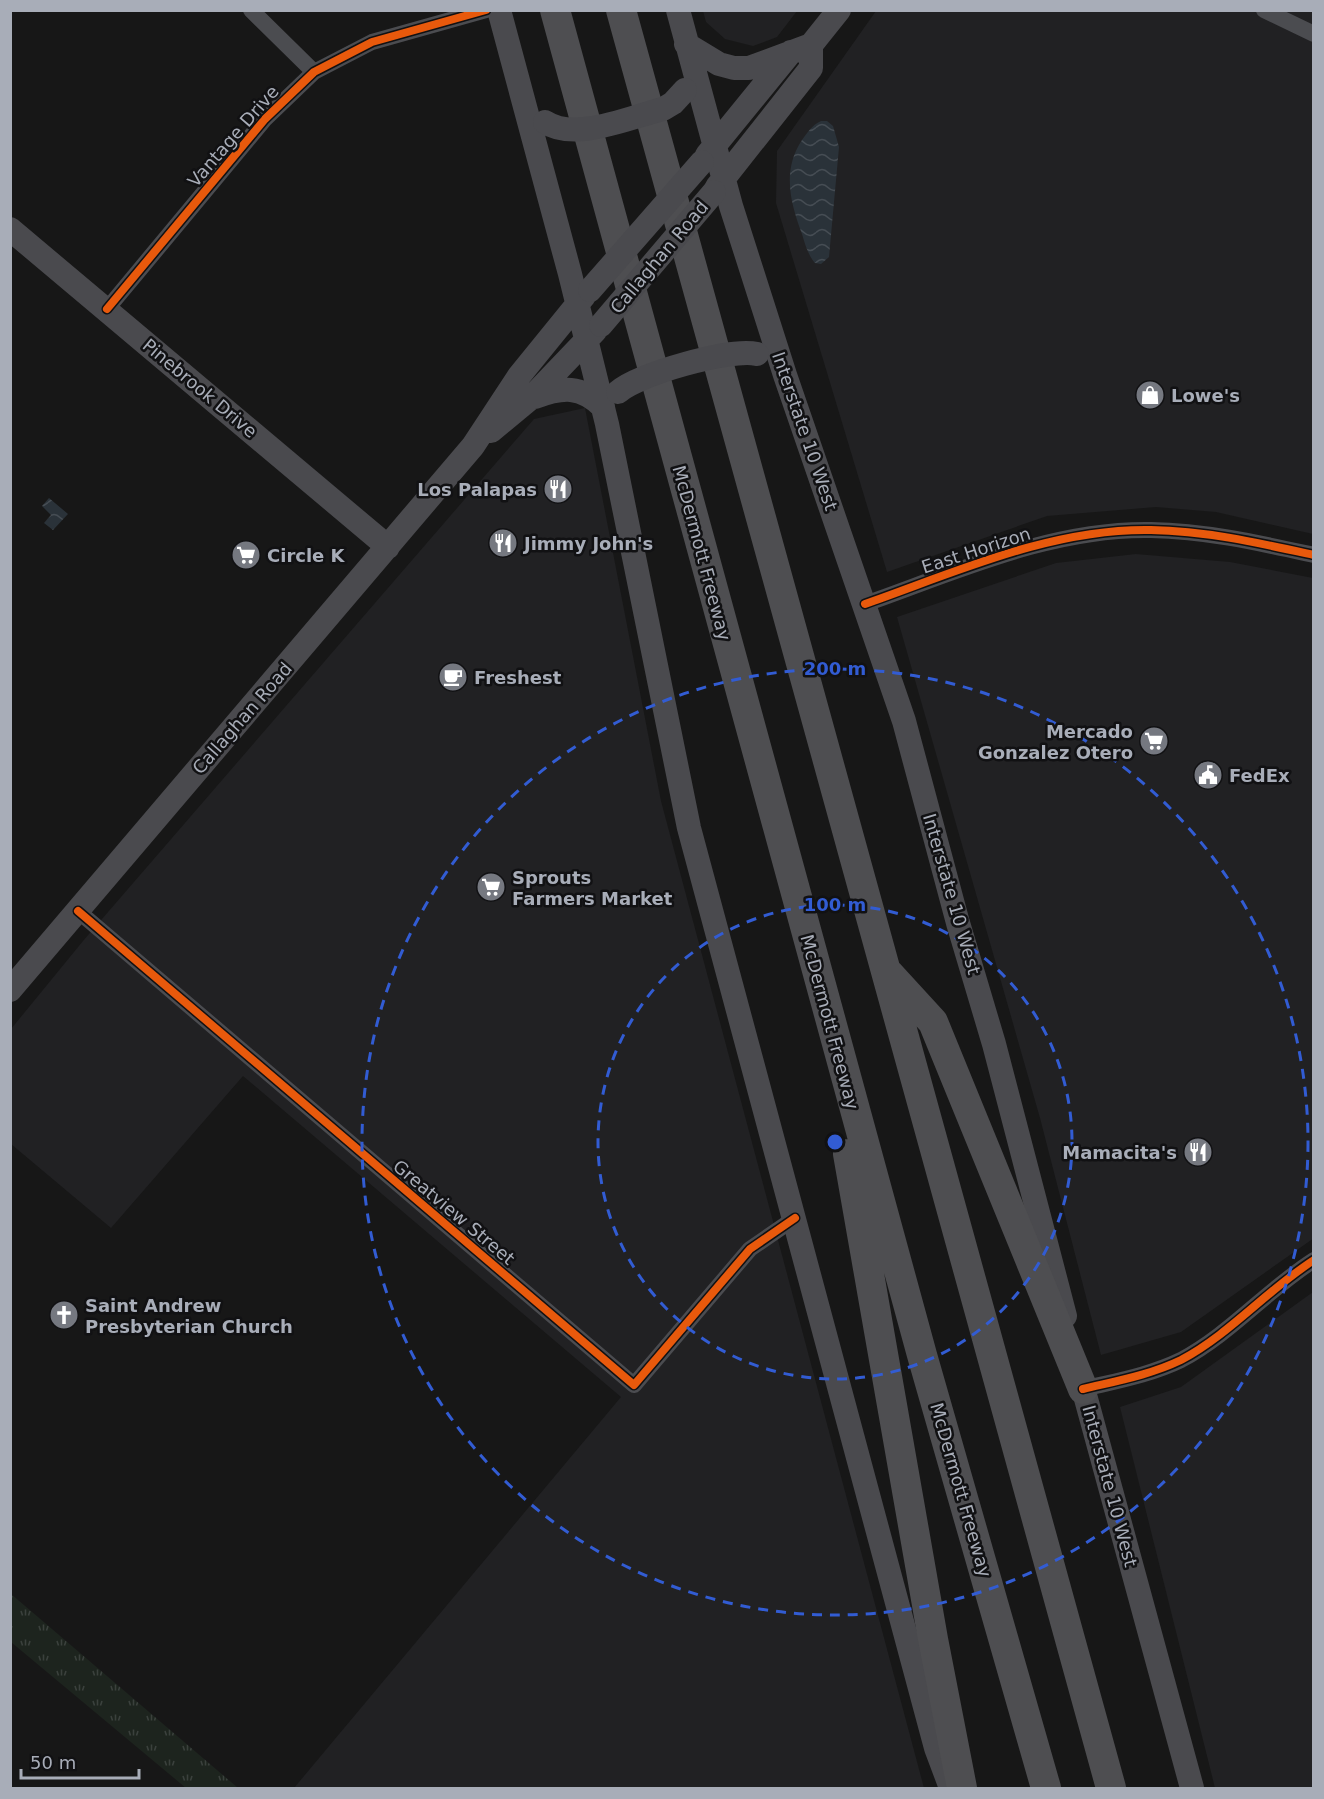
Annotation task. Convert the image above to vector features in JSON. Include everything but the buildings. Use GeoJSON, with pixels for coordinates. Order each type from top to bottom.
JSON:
{"type":"FeatureCollection","features":[{"type":"Feature","properties":{"kind":"highway","name":"McDermott Freeway"},"geometry":{"type":"LineString","coordinates":[[555,10],[812,957],[922,1355],[1046,1788]]}},
{"type":"Feature","properties":{"kind":"highway"},"geometry":{"type":"LineString","coordinates":[[621,10],[1111,1788]]}},
{"type":"Feature","properties":{"kind":"highway"},"geometry":{"type":"LineString","coordinates":[[812,957],[933,1639],[962,1788]]}},
{"type":"Feature","properties":{"kind":"highway"},"geometry":{"type":"LineString","coordinates":[[887,973],[933,1022],[1083,1389]]}},
{"type":"Feature","properties":{"kind":"main road"},"geometry":{"type":"LineString","coordinates":[[500,10],[525,104],[594,333],[677,778],[936,1748],[951,1788]]}},
{"type":"Feature","properties":{"kind":"main road","name":"Interstate 10 West"},"geometry":{"type":"LineString","coordinates":[[678,10],[708,154],[904,721],[958,923],[994,1044],[1083,1389],[1192,1788]]}},
{"type":"Feature","properties":{"kind":"main road","name":"Callaghan Road"},"geometry":{"type":"LineString","coordinates":[[10,990],[473,446],[519,376],[584,297],[801,49],[839,10]]}},
{"type":"Feature","properties":{"kind":"main road"},"geometry":{"type":"LineString","coordinates":[[525,104],[554,128],[585,129],[663,109],[673,103],[685,90],[689,54],[734,68],[749,68],[801,49]]}},
{"type":"Feature","properties":{"kind":"main road","name":"Callaghan Road"},"geometry":{"type":"LineString","coordinates":[[473,446],[532,398],[594,333],[719,185],[812,68],[801,49]]}},
{"type":"Feature","properties":{"kind":"main road","name":"Pinebrook Drive"},"geometry":{"type":"LineString","coordinates":[[10,230],[388,547]]}},
{"type":"Feature","properties":{"kind":"main road"},"geometry":{"type":"LineString","coordinates":[[609,408],[640,377],[738,352],[757,354],[771,361],[785,375]]}},
{"type":"Feature","properties":{"kind":"main road"},"geometry":{"type":"LineString","coordinates":[[532,398],[560,388],[571,388],[590,395],[609,408]]}},
{"type":"Feature","properties":{"kind":"street"},"geometry":{"type":"LineString","coordinates":[[251,10],[314,72]]}},
{"type":"Feature","properties":{"kind":"street","name":"Vantage Drive"},"geometry":{"type":"LineString","coordinates":[[107,309],[265,119],[314,72],[372,42],[486,10]]}},
{"type":"Feature","properties":{"kind":"street"},"geometry":{"type":"LineString","coordinates":[[1264,10],[1314,34]]}},
{"type":"Feature","properties":{"kind":"street","name":"East Horizon"},"geometry":{"type":"LineString","coordinates":[[865,604],[1041,544],[1100,533],[1148,529],[1224,535],[1314,555]]}},
{"type":"Feature","properties":{"kind":"street","name":"Greatview Street"},"geometry":{"type":"LineString","coordinates":[[78,911],[634,1385],[750,1249],[795,1218]]}},
{"type":"Feature","properties":{"kind":"street"},"geometry":{"type":"LineString","coordinates":[[1083,1389],[1146,1374],[1180,1360],[1229,1328],[1314,1260]]}},
{"type":"Feature","properties":{"kind":"shaded area"},"geometry":{"type":"Polygon","coordinates":[[[703,10],[797,11],[777,37],[753,46],[725,39],[706,22],[703,10]]]}},
{"type":"Feature","properties":{"kind":"shaded area"},"geometry":{"type":"Polygon","coordinates":[[[876,11],[1313,11],[1313,534],[1216,512],[1156,507],[1047,516],[887,572],[776,203],[777,151],[876,11]]]}},
{"type":"Feature","properties":{"kind":"shaded area"},"geometry":{"type":"Polygon","coordinates":[[[585,408],[661,801],[924,1788],[294,1788],[621,1397],[243,1076],[111,1228],[11,1144],[11,1029],[83,941],[534,419],[585,408]]]}},
{"type":"Feature","properties":{"kind":"shaded area"},"geometry":{"type":"Polygon","coordinates":[[[1136,554],[1230,562],[1313,578],[1314,1238],[1181,1332],[1101,1355],[1040,1118],[897,617],[1056,563],[1136,554]]]}},
{"type":"Feature","properties":{"kind":"shaded area"},"geometry":{"type":"Polygon","coordinates":[[[1313,1292],[1313,1788],[1215,1788],[1120,1407],[1181,1387],[1313,1292]]]}},
{"type":"Feature","properties":{"kind":"green space"},"geometry":{"type":"Polygon","coordinates":[[[11,1594],[238,1788],[186,1788],[11,1642],[11,1594]]]}},
{"type":"Feature","properties":{"kind":"water"},"geometry":{"type":"Polygon","coordinates":[[[821,121],[827,121],[833,126],[839,147],[829,257],[821,264],[815,263],[807,249],[791,198],[790,174],[796,151],[802,140],[810,129],[821,121]]]}},
{"type":"Feature","properties":{"kind":"water"},"geometry":{"type":"Polygon","coordinates":[[[49,498],[68,514],[53,530],[44,523],[51,515],[42,506],[49,498]]]}},
{"type":"Feature","properties":{"kind":"cycle path"},"geometry":{"type":"LineString","coordinates":[[107,309],[265,119],[314,72],[372,42],[486,10]]}},
{"type":"Feature","properties":{"kind":"cycle path"},"geometry":{"type":"LineString","coordinates":[[865,604],[1005,554],[1077,536],[1114,531],[1151,530],[1192,533],[1233,538],[1314,555]]}},
{"type":"Feature","properties":{"kind":"cycle path"},"geometry":{"type":"LineString","coordinates":[[78,911],[634,1385],[750,1249],[795,1218]]}},
{"type":"Feature","properties":{"kind":"cycle path"},"geometry":{"type":"LineString","coordinates":[[1083,1389],[1145,1374],[1181,1360],[1216,1338],[1314,1260]]}},
{"type":"Feature","properties":{"kind":"place","name":"Lowe's"},"geometry":{"type":"Point","coordinates":[1150,395]}},
{"type":"Feature","properties":{"kind":"place","name":"Los Palapas"},"geometry":{"type":"Point","coordinates":[558,489]}},
{"type":"Feature","properties":{"kind":"place","name":"Jimmy John's"},"geometry":{"type":"Point","coordinates":[503,543]}},
{"type":"Feature","properties":{"kind":"place","name":"Circle K"},"geometry":{"type":"Point","coordinates":[246,555]}},
{"type":"Feature","properties":{"kind":"place","name":"Freshest"},"geometry":{"type":"Point","coordinates":[453,677]}},
{"type":"Feature","properties":{"kind":"place","name":"Mercado Gonzalez Otero"},"geometry":{"type":"Point","coordinates":[1154,741]}},
{"type":"Feature","properties":{"kind":"place","name":"FedEx"},"geometry":{"type":"Point","coordinates":[1208,775]}},
{"type":"Feature","properties":{"kind":"place","name":"Sprouts Farmers Market"},"geometry":{"type":"Point","coordinates":[491,887]}},
{"type":"Feature","properties":{"kind":"place","name":"Mamacita's"},"geometry":{"type":"Point","coordinates":[1198,1152]}},
{"type":"Feature","properties":{"kind":"place","name":"Saint Andrew Presbyterian Church"},"geometry":{"type":"Point","coordinates":[64,1315]}}]}
